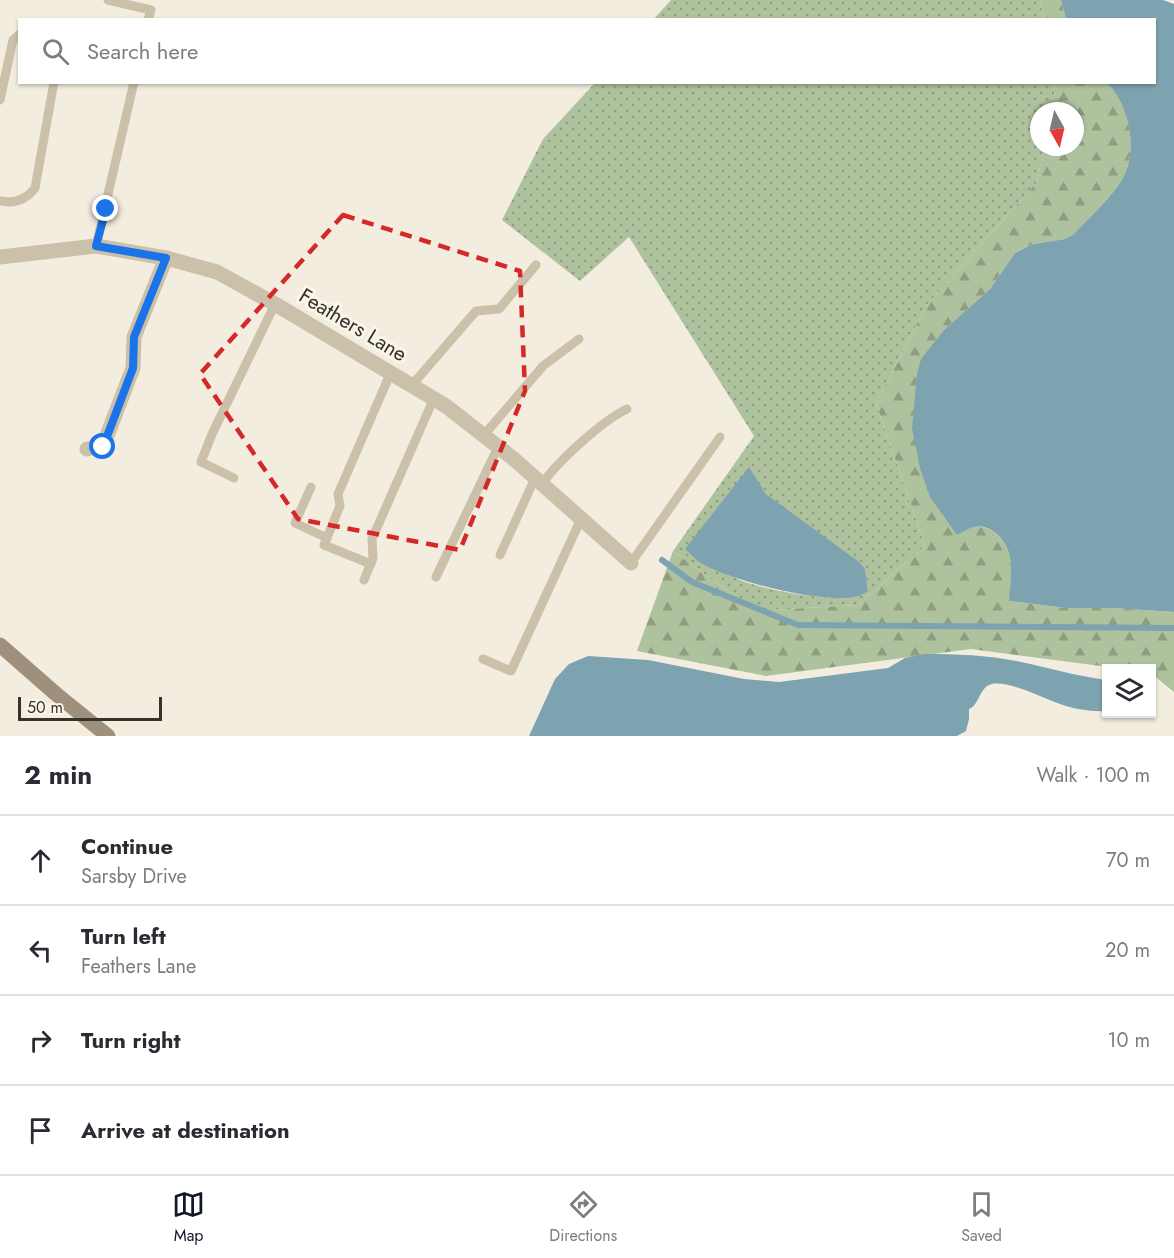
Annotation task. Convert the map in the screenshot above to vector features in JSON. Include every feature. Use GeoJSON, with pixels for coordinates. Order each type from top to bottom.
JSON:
{"type":"FeatureCollection","features":[{"type":"Feature","properties":{"kind":"main road"},"geometry":{"type":"LineString","coordinates":[[0,645],[108,736]]}},
{"type":"Feature","properties":{"kind":"street","name":"Feathers Lane"},"geometry":{"type":"LineString","coordinates":[[0,256],[96,246],[166,258],[217,272],[434,398],[484,435],[539,481],[631,563]]}},
{"type":"Feature","properties":{"kind":"street"},"geometry":{"type":"LineString","coordinates":[[87,449],[103,447],[133,368],[134,337],[166,258]]}},
{"type":"Feature","properties":{"kind":"lane"},"geometry":{"type":"LineString","coordinates":[[108,0],[151,10],[149,18]]}},
{"type":"Feature","properties":{"kind":"lane"},"geometry":{"type":"LineString","coordinates":[[0,100],[13,40],[18,36]]}},
{"type":"Feature","properties":{"kind":"lane"},"geometry":{"type":"LineString","coordinates":[[0,201],[11,204],[29,197],[35,188],[54,84]]}},
{"type":"Feature","properties":{"kind":"lane"},"geometry":{"type":"LineString","coordinates":[[96,246],[134,84]]}},
{"type":"Feature","properties":{"kind":"lane"},"geometry":{"type":"LineString","coordinates":[[412,385],[476,311],[499,309],[536,265]]}},
{"type":"Feature","properties":{"kind":"lane"},"geometry":{"type":"LineString","coordinates":[[234,478],[201,462],[212,434],[275,304]]}},
{"type":"Feature","properties":{"kind":"lane"},"geometry":{"type":"LineString","coordinates":[[484,435],[543,366],[579,339]]}},
{"type":"Feature","properties":{"kind":"lane"},"geometry":{"type":"LineString","coordinates":[[371,564],[324,545],[340,506],[338,494],[391,372]]}},
{"type":"Feature","properties":{"kind":"lane"},"geometry":{"type":"LineString","coordinates":[[364,580],[373,558],[372,539],[434,398]]}},
{"type":"Feature","properties":{"kind":"lane"},"geometry":{"type":"LineString","coordinates":[[500,555],[539,481],[612,416],[627,409]]}},
{"type":"Feature","properties":{"kind":"lane"},"geometry":{"type":"LineString","coordinates":[[631,563],[720,437]]}},
{"type":"Feature","properties":{"kind":"lane"},"geometry":{"type":"LineString","coordinates":[[436,577],[498,447]]}},
{"type":"Feature","properties":{"kind":"lane"},"geometry":{"type":"LineString","coordinates":[[311,488],[295,523],[327,538]]}},
{"type":"Feature","properties":{"kind":"lane"},"geometry":{"type":"LineString","coordinates":[[483,658],[511,671],[581,519]]}},
{"type":"Feature","properties":{"kind":"highlighted area"},"geometry":{"type":"Polygon","coordinates":[[[343,215],[520,271],[525,391],[460,550],[298,519],[200,374],[343,215]]]}},
{"type":"Feature","properties":{"kind":"green space"},"geometry":{"type":"Polygon","coordinates":[[[671,0],[1040,0],[1044,18],[655,18],[671,0]]]}},
{"type":"Feature","properties":{"kind":"green space"},"geometry":{"type":"Polygon","coordinates":[[[1040,0],[1061,0],[1066,18],[1044,18],[1040,0]]]}},
{"type":"Feature","properties":{"kind":"green space"},"geometry":{"type":"Polygon","coordinates":[[[594,84],[1054,84],[1053,102],[1030,102],[1030,156],[1042,156],[1037,182],[926,306],[876,403],[925,546],[858,605],[755,611],[673,551],[754,436],[629,237],[580,281],[502,220],[543,139],[594,84]],[[749,468],[686,549],[731,576],[784,592],[843,598],[858,596],[868,591],[865,570],[766,494],[749,468]]]}},
{"type":"Feature","properties":{"kind":"green space"},"geometry":{"type":"Polygon","coordinates":[[[1054,84],[1109,84],[1122,105],[1130,133],[1131,147],[1125,174],[1102,205],[1074,234],[1065,239],[1033,244],[1015,253],[990,289],[945,329],[917,374],[917,385],[957,535],[970,528],[981,527],[998,535],[1009,552],[1010,601],[1066,608],[1174,612],[1174,692],[1156,677],[1156,664],[1102,664],[1102,666],[971,649],[766,676],[637,651],[673,551],[755,611],[858,605],[925,546],[876,403],[926,306],[1037,182],[1042,156],[1084,156],[1084,102],[1053,102],[1054,84]]]}},
{"type":"Feature","properties":{"kind":"water"},"geometry":{"type":"Polygon","coordinates":[[[1061,0],[1163,0],[1174,4],[1174,612],[1066,608],[1009,601],[1011,563],[1006,546],[998,535],[987,528],[974,527],[957,535],[930,497],[920,468],[912,428],[917,374],[921,359],[945,329],[990,289],[1015,253],[1033,244],[1065,239],[1074,234],[1102,205],[1125,174],[1131,147],[1130,133],[1122,106],[1109,84],[1156,84],[1156,18],[1066,18],[1061,0]]]}},
{"type":"Feature","properties":{"kind":"water"},"geometry":{"type":"Polygon","coordinates":[[[749,467],[766,494],[859,562],[865,569],[868,591],[855,597],[836,598],[785,591],[733,577],[713,569],[699,562],[685,549],[749,467]]]}},
{"type":"Feature","properties":{"kind":"water"},"geometry":{"type":"Polygon","coordinates":[[[924,654],[997,658],[1102,679],[1102,711],[1071,707],[1025,690],[1005,684],[996,684],[989,685],[983,690],[975,704],[969,709],[966,731],[957,736],[529,736],[555,679],[569,664],[588,656],[648,660],[744,679],[779,682],[888,668],[905,658],[924,654]]]}},
{"type":"Feature","properties":{"kind":"waterway"},"geometry":{"type":"LineString","coordinates":[[662,560],[692,582],[798,625],[1174,628]]}},
{"type":"Feature","properties":{"kind":"route"},"geometry":{"type":"LineString","coordinates":[[103,447],[133,368],[134,337],[166,258],[96,246],[106,209]]}}]}
